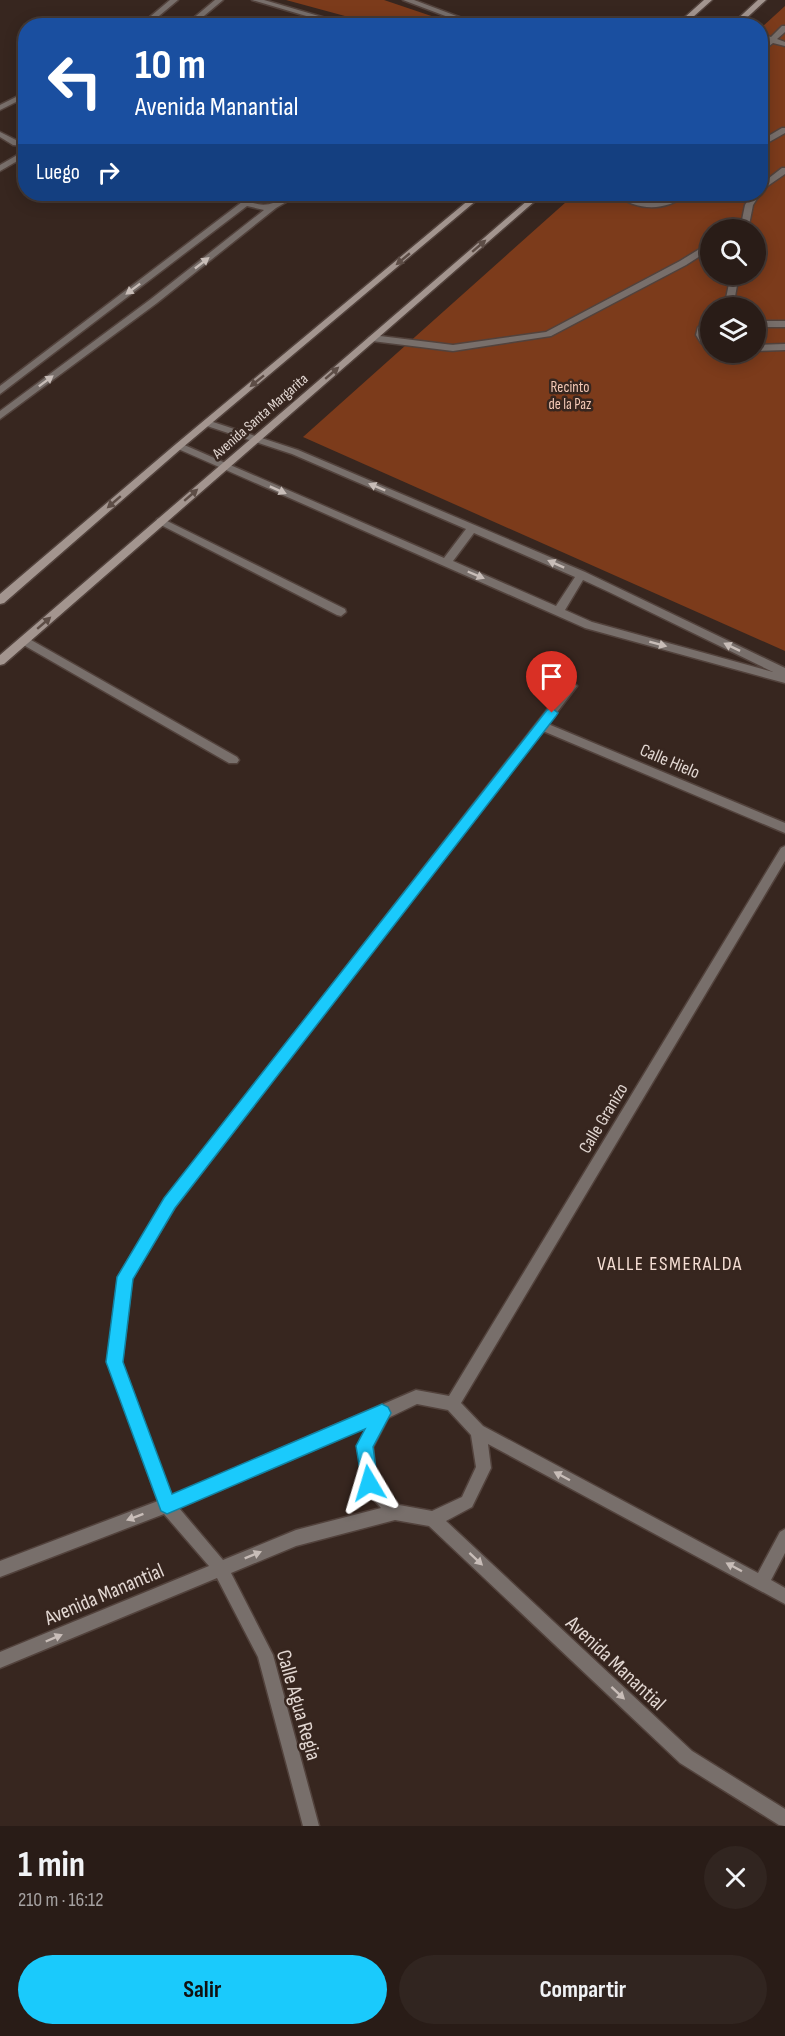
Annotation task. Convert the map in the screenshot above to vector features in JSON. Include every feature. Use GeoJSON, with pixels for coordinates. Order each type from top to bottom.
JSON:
{"type":"FeatureCollection","features":[{"type":"Feature","properties":{"kind":"main road"},"geometry":{"type":"LineString","coordinates":[[687,18],[708,0]]}},
{"type":"Feature","properties":{"kind":"main road"},"geometry":{"type":"LineString","coordinates":[[742,18],[762,0]]}},
{"type":"Feature","properties":{"kind":"main road","name":"Avenida Santa Margarita"},"geometry":{"type":"LineString","coordinates":[[0,600],[179,446],[472,201]]}},
{"type":"Feature","properties":{"kind":"main road","name":"Avenida Santa Margarita"},"geometry":{"type":"LineString","coordinates":[[0,661],[531,201]]}},
{"type":"Feature","properties":{"kind":"street"},"geometry":{"type":"LineString","coordinates":[[152,18],[174,0]]}},
{"type":"Feature","properties":{"kind":"street"},"geometry":{"type":"LineString","coordinates":[[197,18],[219,0]]}},
{"type":"Feature","properties":{"kind":"street"},"geometry":{"type":"LineString","coordinates":[[255,0],[321,18]]}},
{"type":"Feature","properties":{"kind":"street"},"geometry":{"type":"LineString","coordinates":[[407,0],[458,18]]}},
{"type":"Feature","properties":{"kind":"street"},"geometry":{"type":"LineString","coordinates":[[768,44],[785,28]]}},
{"type":"Feature","properties":{"kind":"street"},"geometry":{"type":"LineString","coordinates":[[768,39],[785,44]]}},
{"type":"Feature","properties":{"kind":"street"},"geometry":{"type":"LineString","coordinates":[[1,106],[18,98]]}},
{"type":"Feature","properties":{"kind":"street"},"geometry":{"type":"LineString","coordinates":[[768,140],[785,130]]}},
{"type":"Feature","properties":{"kind":"street"},"geometry":{"type":"LineString","coordinates":[[0,135],[18,141]]}},
{"type":"Feature","properties":{"kind":"street"},"geometry":{"type":"LineString","coordinates":[[0,169],[18,157]]}},
{"type":"Feature","properties":{"kind":"street"},"geometry":{"type":"LineString","coordinates":[[768,183],[785,170]]}},
{"type":"Feature","properties":{"kind":"street"},"geometry":{"type":"LineString","coordinates":[[0,391],[241,201]]}},
{"type":"Feature","properties":{"kind":"street"},"geometry":{"type":"LineString","coordinates":[[248,201],[254,206],[273,207]]}},
{"type":"Feature","properties":{"kind":"street"},"geometry":{"type":"LineString","coordinates":[[0,416],[154,301],[273,207],[285,201]]}},
{"type":"Feature","properties":{"kind":"street"},"geometry":{"type":"LineString","coordinates":[[638,201],[655,207],[671,201]]}},
{"type":"Feature","properties":{"kind":"street"},"geometry":{"type":"LineString","coordinates":[[746,219],[752,201]]}},
{"type":"Feature","properties":{"kind":"street"},"geometry":{"type":"LineString","coordinates":[[372,338],[453,348],[548,334],[700,252]]}},
{"type":"Feature","properties":{"kind":"street"},"geometry":{"type":"LineString","coordinates":[[766,324],[785,324]]}},
{"type":"Feature","properties":{"kind":"street"},"geometry":{"type":"LineString","coordinates":[[766,348],[785,347]]}},
{"type":"Feature","properties":{"kind":"street"},"geometry":{"type":"LineString","coordinates":[[0,399],[14,405]]}},
{"type":"Feature","properties":{"kind":"street"},"geometry":{"type":"LineString","coordinates":[[207,423],[295,452],[581,575],[785,673]]}},
{"type":"Feature","properties":{"kind":"street"},"geometry":{"type":"LineString","coordinates":[[179,446],[589,625],[785,679]]}},
{"type":"Feature","properties":{"kind":"street"},"geometry":{"type":"LineString","coordinates":[[161,521],[341,612]]}},
{"type":"Feature","properties":{"kind":"street"},"geometry":{"type":"LineString","coordinates":[[446,563],[472,528]]}},
{"type":"Feature","properties":{"kind":"street"},"geometry":{"type":"LineString","coordinates":[[558,612],[581,575]]}},
{"type":"Feature","properties":{"kind":"street"},"geometry":{"type":"LineString","coordinates":[[24,640],[233,760]]}},
{"type":"Feature","properties":{"kind":"street"},"geometry":{"type":"LineString","coordinates":[[167,1505],[115,1362],[125,1277],[170,1203],[572,686]]}},
{"type":"Feature","properties":{"kind":"street","name":"Calle Hielo"},"geometry":{"type":"LineString","coordinates":[[542,726],[785,828]]}},
{"type":"Feature","properties":{"kind":"street","name":"Calle Granizo"},"geometry":{"type":"LineString","coordinates":[[452,1404],[785,851]]}},
{"type":"Feature","properties":{"kind":"street"},"geometry":{"type":"LineString","coordinates":[[0,1569],[167,1505],[416,1397],[452,1404],[478,1431],[762,1581],[785,1596]]}},
{"type":"Feature","properties":{"kind":"street"},"geometry":{"type":"LineString","coordinates":[[382,1413],[365,1446],[369,1483],[395,1512],[433,1519],[467,1502],[484,1468],[478,1431]]}},
{"type":"Feature","properties":{"kind":"street","name":"Calle Agua Regia"},"geometry":{"type":"LineString","coordinates":[[167,1505],[220,1568],[265,1655],[311,1826]]}},
{"type":"Feature","properties":{"kind":"street","name":"Avenida Manantial"},"geometry":{"type":"LineString","coordinates":[[0,1660],[296,1538],[395,1512]]}},
{"type":"Feature","properties":{"kind":"street","name":"Avenida Manantial"},"geometry":{"type":"LineString","coordinates":[[433,1519],[686,1757],[785,1819]]}},
{"type":"Feature","properties":{"kind":"street"},"geometry":{"type":"LineString","coordinates":[[762,1581],[785,1537]]}},
{"type":"Feature","properties":{"kind":"green space"},"geometry":{"type":"Polygon","coordinates":[[[286,0],[384,0],[437,18],[352,18],[286,0]]]}},
{"type":"Feature","properties":{"kind":"green space","name":"Recinto de la Paz"},"geometry":{"type":"Polygon","coordinates":[[[785,6],[785,651],[303,437],[567,201],[768,201],[768,22],[785,6]]]}},
{"type":"Feature","properties":{"kind":"district","name":"VALLE ESMERALDA"},"geometry":{"type":"Point","coordinates":[670,1263]}},
{"type":"Feature","properties":{"kind":"route"},"geometry":{"type":"LineString","coordinates":[[369,1483],[365,1446],[382,1413],[167,1505],[115,1362],[125,1277],[170,1203],[552,713]]}}]}
